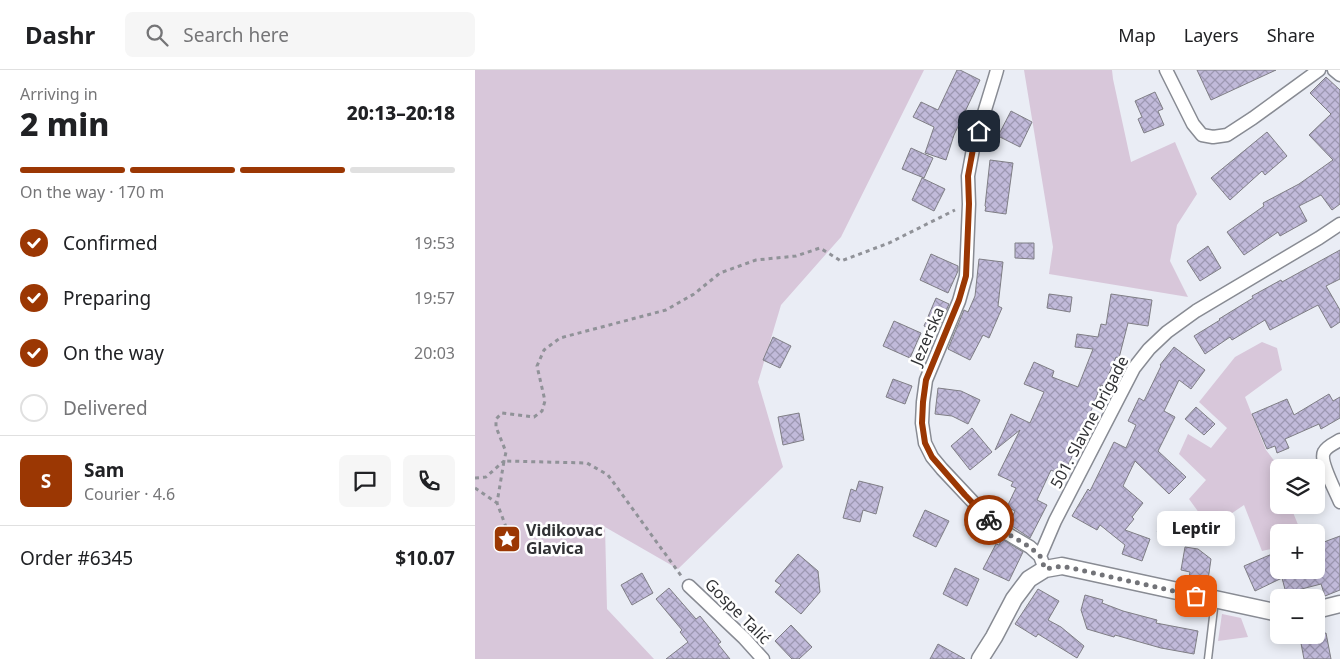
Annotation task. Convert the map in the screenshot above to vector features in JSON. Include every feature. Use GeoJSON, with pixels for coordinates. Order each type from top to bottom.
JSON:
{"type":"FeatureCollection","features":[{"type":"Feature","properties":{"kind":"street","name":"Jezerska"},"geometry":{"type":"LineString","coordinates":[[997,70],[973,149],[968,176],[969,204],[966,276],[959,300],[926,380],[922,423],[925,443],[932,457],[988,518],[1008,534],[1030,547],[1042,562]]}},
{"type":"Feature","properties":{"kind":"street"},"geometry":{"type":"LineString","coordinates":[[1166,70],[1193,124],[1202,135],[1213,137],[1227,135],[1319,70]]}},
{"type":"Feature","properties":{"kind":"street"},"geometry":{"type":"LineString","coordinates":[[1334,70],[1340,75]]}},
{"type":"Feature","properties":{"kind":"street","name":"501. Slavne brigade"},"geometry":{"type":"LineString","coordinates":[[1042,562],[1055,522],[1133,368],[1149,349],[1167,332],[1196,311],[1340,224]]}},
{"type":"Feature","properties":{"kind":"street"},"geometry":{"type":"LineString","coordinates":[[1340,440],[1329,446],[1322,457],[1340,502]]}},
{"type":"Feature","properties":{"kind":"street"},"geometry":{"type":"LineString","coordinates":[[980,659],[1021,588],[1042,562],[1270,611]]}},
{"type":"Feature","properties":{"kind":"street","name":"Gospe Talić"},"geometry":{"type":"LineString","coordinates":[[689,586],[744,638],[763,659]]}},
{"type":"Feature","properties":{"kind":"street"},"geometry":{"type":"LineString","coordinates":[[1325,608],[1340,604]]}},
{"type":"Feature","properties":{"kind":"lane"},"geometry":{"type":"LineString","coordinates":[[1208,659],[1215,600]]}},
{"type":"Feature","properties":{"kind":"path"},"geometry":{"type":"LineString","coordinates":[[509,535],[497,503],[506,452],[496,426],[496,419],[502,413],[534,417],[542,411],[545,401],[537,366],[544,350],[560,338],[666,310],[694,294],[719,273],[756,260],[796,256],[820,248],[841,261],[889,243],[969,204]]}},
{"type":"Feature","properties":{"kind":"path"},"geometry":{"type":"LineString","coordinates":[[475,478],[486,477],[504,461],[587,463],[608,475],[689,586]]}},
{"type":"Feature","properties":{"kind":"path"},"geometry":{"type":"LineString","coordinates":[[475,488],[497,503]]}},
{"type":"Feature","properties":{"kind":"shaded area"},"geometry":{"type":"Polygon","coordinates":[[[475,70],[924,70],[841,237],[781,305],[758,382],[783,467],[678,569],[605,527],[607,609],[654,659],[475,659],[475,70]]]}},
{"type":"Feature","properties":{"kind":"shaded area"},"geometry":{"type":"Polygon","coordinates":[[[1024,70],[1112,70],[1131,162],[1175,142],[1197,194],[1177,225],[1170,261],[1188,297],[1049,274],[1053,247],[1024,70]]]}},
{"type":"Feature","properties":{"kind":"shaded area"},"geometry":{"type":"Polygon","coordinates":[[[1262,342],[1277,348],[1282,370],[1245,397],[1266,450],[1273,459],[1270,459],[1270,514],[1294,514],[1298,524],[1270,524],[1270,549],[1262,551],[1244,505],[1210,528],[1189,499],[1206,480],[1179,454],[1188,434],[1211,448],[1227,428],[1199,402],[1235,357],[1262,342]]]}},
{"type":"Feature","properties":{"kind":"shaded area"},"geometry":{"type":"Polygon","coordinates":[[[1222,614],[1241,618],[1248,637],[1218,641],[1222,614]]]}},
{"type":"Feature","properties":{"kind":"building"},"geometry":{"type":"Polygon","coordinates":[[[957,70],[980,80],[954,135],[946,160],[925,153],[934,127],[913,117],[921,102],[938,110],[957,70]]]}},
{"type":"Feature","properties":{"kind":"building"},"geometry":{"type":"Polygon","coordinates":[[[1197,70],[1276,70],[1211,100],[1197,70]]]}},
{"type":"Feature","properties":{"kind":"building"},"geometry":{"type":"Polygon","coordinates":[[[1326,77],[1340,90],[1340,204],[1332,210],[1321,195],[1299,206],[1307,221],[1280,236],[1278,232],[1244,255],[1227,232],[1264,206],[1263,203],[1299,184],[1333,160],[1309,135],[1331,114],[1310,93],[1326,77]]]}},
{"type":"Feature","properties":{"kind":"building"},"geometry":{"type":"Polygon","coordinates":[[[1155,92],[1163,109],[1158,111],[1164,125],[1144,133],[1138,119],[1142,117],[1135,101],[1155,92]]]}},
{"type":"Feature","properties":{"kind":"building"},"geometry":{"type":"Polygon","coordinates":[[[1011,111],[1032,122],[1020,147],[998,136],[1011,111]]]}},
{"type":"Feature","properties":{"kind":"building"},"geometry":{"type":"Polygon","coordinates":[[[1267,132],[1287,156],[1265,175],[1262,171],[1230,200],[1211,178],[1267,132]]]}},
{"type":"Feature","properties":{"kind":"building"},"geometry":{"type":"Polygon","coordinates":[[[911,148],[933,158],[924,178],[902,169],[911,148]]]}},
{"type":"Feature","properties":{"kind":"building"},"geometry":{"type":"Polygon","coordinates":[[[990,160],[1013,163],[1006,214],[985,211],[990,160]]]}},
{"type":"Feature","properties":{"kind":"building"},"geometry":{"type":"Polygon","coordinates":[[[922,178],[945,189],[934,211],[912,200],[922,178]]]}},
{"type":"Feature","properties":{"kind":"building"},"geometry":{"type":"Polygon","coordinates":[[[1015,243],[1034,243],[1034,259],[1015,258],[1015,243]]]}},
{"type":"Feature","properties":{"kind":"building"},"geometry":{"type":"Polygon","coordinates":[[[1208,246],[1221,268],[1200,281],[1187,261],[1208,246]]]}},
{"type":"Feature","properties":{"kind":"building"},"geometry":{"type":"Polygon","coordinates":[[[1340,250],[1340,279],[1326,286],[1340,310],[1340,322],[1331,328],[1318,305],[1270,330],[1265,320],[1232,340],[1230,337],[1205,354],[1194,336],[1253,298],[1252,296],[1340,250]]]}},
{"type":"Feature","properties":{"kind":"building"},"geometry":{"type":"Polygon","coordinates":[[[931,254],[958,266],[958,271],[948,293],[920,280],[931,254]]]}},
{"type":"Feature","properties":{"kind":"building"},"geometry":{"type":"Polygon","coordinates":[[[979,259],[1003,262],[998,306],[1002,308],[989,338],[983,335],[970,360],[948,349],[964,310],[968,312],[975,296],[979,259]]]}},
{"type":"Feature","properties":{"kind":"building"},"geometry":{"type":"Polygon","coordinates":[[[1049,294],[1072,297],[1070,312],[1047,308],[1049,294]]]}},
{"type":"Feature","properties":{"kind":"building"},"geometry":{"type":"Polygon","coordinates":[[[1111,294],[1152,300],[1148,326],[1128,323],[1119,358],[1116,357],[1104,386],[1101,385],[1087,424],[1063,476],[1051,470],[1037,500],[1047,505],[1030,538],[1009,524],[1015,511],[1007,507],[1016,488],[1011,486],[1013,482],[998,475],[1020,430],[995,450],[1011,414],[1030,423],[1044,392],[1024,384],[1034,362],[1054,371],[1052,377],[1078,387],[1093,349],[1075,347],[1077,334],[1098,337],[1101,324],[1106,325],[1111,294]]]}},
{"type":"Feature","properties":{"kind":"building"},"geometry":{"type":"Polygon","coordinates":[[[936,298],[949,304],[937,332],[924,326],[936,298]]]}},
{"type":"Feature","properties":{"kind":"building"},"geometry":{"type":"Polygon","coordinates":[[[894,321],[921,333],[910,358],[883,346],[894,321]]]}},
{"type":"Feature","properties":{"kind":"building"},"geometry":{"type":"Polygon","coordinates":[[[773,337],[791,346],[780,368],[763,360],[773,337]]]}},
{"type":"Feature","properties":{"kind":"building"},"geometry":{"type":"Polygon","coordinates":[[[1174,347],[1205,370],[1191,389],[1179,380],[1164,411],[1175,417],[1158,451],[1186,477],[1169,494],[1135,461],[1123,486],[1143,503],[1125,530],[1150,539],[1142,561],[1122,554],[1125,545],[1100,525],[1097,530],[1072,516],[1088,489],[1090,491],[1114,442],[1126,448],[1136,425],[1128,421],[1139,398],[1144,401],[1160,365],[1174,347]]]}},
{"type":"Feature","properties":{"kind":"building"},"geometry":{"type":"Polygon","coordinates":[[[893,379],[912,386],[905,404],[886,397],[893,379]]]}},
{"type":"Feature","properties":{"kind":"building"},"geometry":{"type":"Polygon","coordinates":[[[938,388],[961,391],[980,400],[968,424],[952,416],[935,414],[938,388]]]}},
{"type":"Feature","properties":{"kind":"building"},"geometry":{"type":"Polygon","coordinates":[[[1329,394],[1333,401],[1340,397],[1340,418],[1321,429],[1319,424],[1285,439],[1289,448],[1277,453],[1275,446],[1267,449],[1252,414],[1287,399],[1294,415],[1329,394]]]}},
{"type":"Feature","properties":{"kind":"building"},"geometry":{"type":"Polygon","coordinates":[[[1196,407],[1215,424],[1204,435],[1185,419],[1196,407]]]}},
{"type":"Feature","properties":{"kind":"building"},"geometry":{"type":"Polygon","coordinates":[[[799,413],[804,440],[783,445],[778,417],[799,413]]]}},
{"type":"Feature","properties":{"kind":"building"},"geometry":{"type":"Polygon","coordinates":[[[972,428],[992,452],[970,470],[951,446],[972,428]]]}},
{"type":"Feature","properties":{"kind":"building"},"geometry":{"type":"Polygon","coordinates":[[[859,481],[883,487],[876,514],[863,510],[860,522],[843,518],[851,489],[856,491],[859,481]]]}},
{"type":"Feature","properties":{"kind":"building"},"geometry":{"type":"Polygon","coordinates":[[[925,510],[949,521],[936,547],[913,536],[925,510]]]}},
{"type":"Feature","properties":{"kind":"building"},"geometry":{"type":"Polygon","coordinates":[[[1167,523],[1177,531],[1165,541],[1157,531],[1167,523]]]}},
{"type":"Feature","properties":{"kind":"building"},"geometry":{"type":"Polygon","coordinates":[[[1340,536],[1340,590],[1325,596],[1325,589],[1323,589],[1321,584],[1302,589],[1285,589],[1282,579],[1325,579],[1325,542],[1340,536]]]}},
{"type":"Feature","properties":{"kind":"building"},"geometry":{"type":"Polygon","coordinates":[[[1002,539],[1023,552],[1009,581],[983,569],[996,544],[999,545],[1002,539]]]}},
{"type":"Feature","properties":{"kind":"building"},"geometry":{"type":"Polygon","coordinates":[[[1185,547],[1198,549],[1211,559],[1207,587],[1188,583],[1190,572],[1181,570],[1185,547]]]}},
{"type":"Feature","properties":{"kind":"building"},"geometry":{"type":"Polygon","coordinates":[[[798,554],[818,571],[820,592],[801,614],[775,592],[781,585],[775,581],[798,554]]]}},
{"type":"Feature","properties":{"kind":"building"},"geometry":{"type":"Polygon","coordinates":[[[1270,555],[1270,579],[1280,579],[1255,591],[1244,566],[1270,555]]]}},
{"type":"Feature","properties":{"kind":"building"},"geometry":{"type":"Polygon","coordinates":[[[955,568],[979,579],[967,606],[943,594],[955,568]]]}},
{"type":"Feature","properties":{"kind":"building"},"geometry":{"type":"Polygon","coordinates":[[[642,573],[653,593],[632,605],[621,585],[642,573]]]}},
{"type":"Feature","properties":{"kind":"building"},"geometry":{"type":"Polygon","coordinates":[[[669,588],[696,619],[700,616],[721,642],[718,644],[730,659],[666,659],[688,642],[680,632],[682,630],[656,599],[669,588]]]}},
{"type":"Feature","properties":{"kind":"building"},"geometry":{"type":"Polygon","coordinates":[[[1038,589],[1059,601],[1048,620],[1061,627],[1084,646],[1077,658],[1038,634],[1036,637],[1015,624],[1038,589]]]}},
{"type":"Feature","properties":{"kind":"building"},"geometry":{"type":"Polygon","coordinates":[[[1085,595],[1103,600],[1102,603],[1123,611],[1157,620],[1156,623],[1198,631],[1194,654],[1161,648],[1087,629],[1081,610],[1085,595]]]}},
{"type":"Feature","properties":{"kind":"building"},"geometry":{"type":"Polygon","coordinates":[[[791,625],[812,647],[799,659],[792,659],[775,641],[791,625]]]}},
{"type":"Feature","properties":{"kind":"building"},"geometry":{"type":"Polygon","coordinates":[[[1325,633],[1331,659],[1304,659],[1301,644],[1325,644],[1325,633]]]}},
{"type":"Feature","properties":{"kind":"building"},"geometry":{"type":"Polygon","coordinates":[[[938,644],[965,659],[930,659],[938,644]]]}},
{"type":"Feature","properties":{"kind":"way so far"},"geometry":{"type":"LineString","coordinates":[[989,520],[1030,547],[1040,556],[1045,569],[1062,566],[1196,596]]}},
{"type":"Feature","properties":{"kind":"place","name":"Vidikovac Glavica"},"geometry":{"type":"Point","coordinates":[507,539]}},
{"type":"Feature","properties":{"kind":"place","name":"Leptir"},"geometry":{"type":"Point","coordinates":[1196,596]}},
{"type":"Feature","properties":{"kind":"route"},"geometry":{"type":"LineString","coordinates":[[979,131],[973,149],[968,176],[969,204],[966,276],[959,300],[926,380],[922,423],[925,443],[932,457],[989,520]]}}]}
